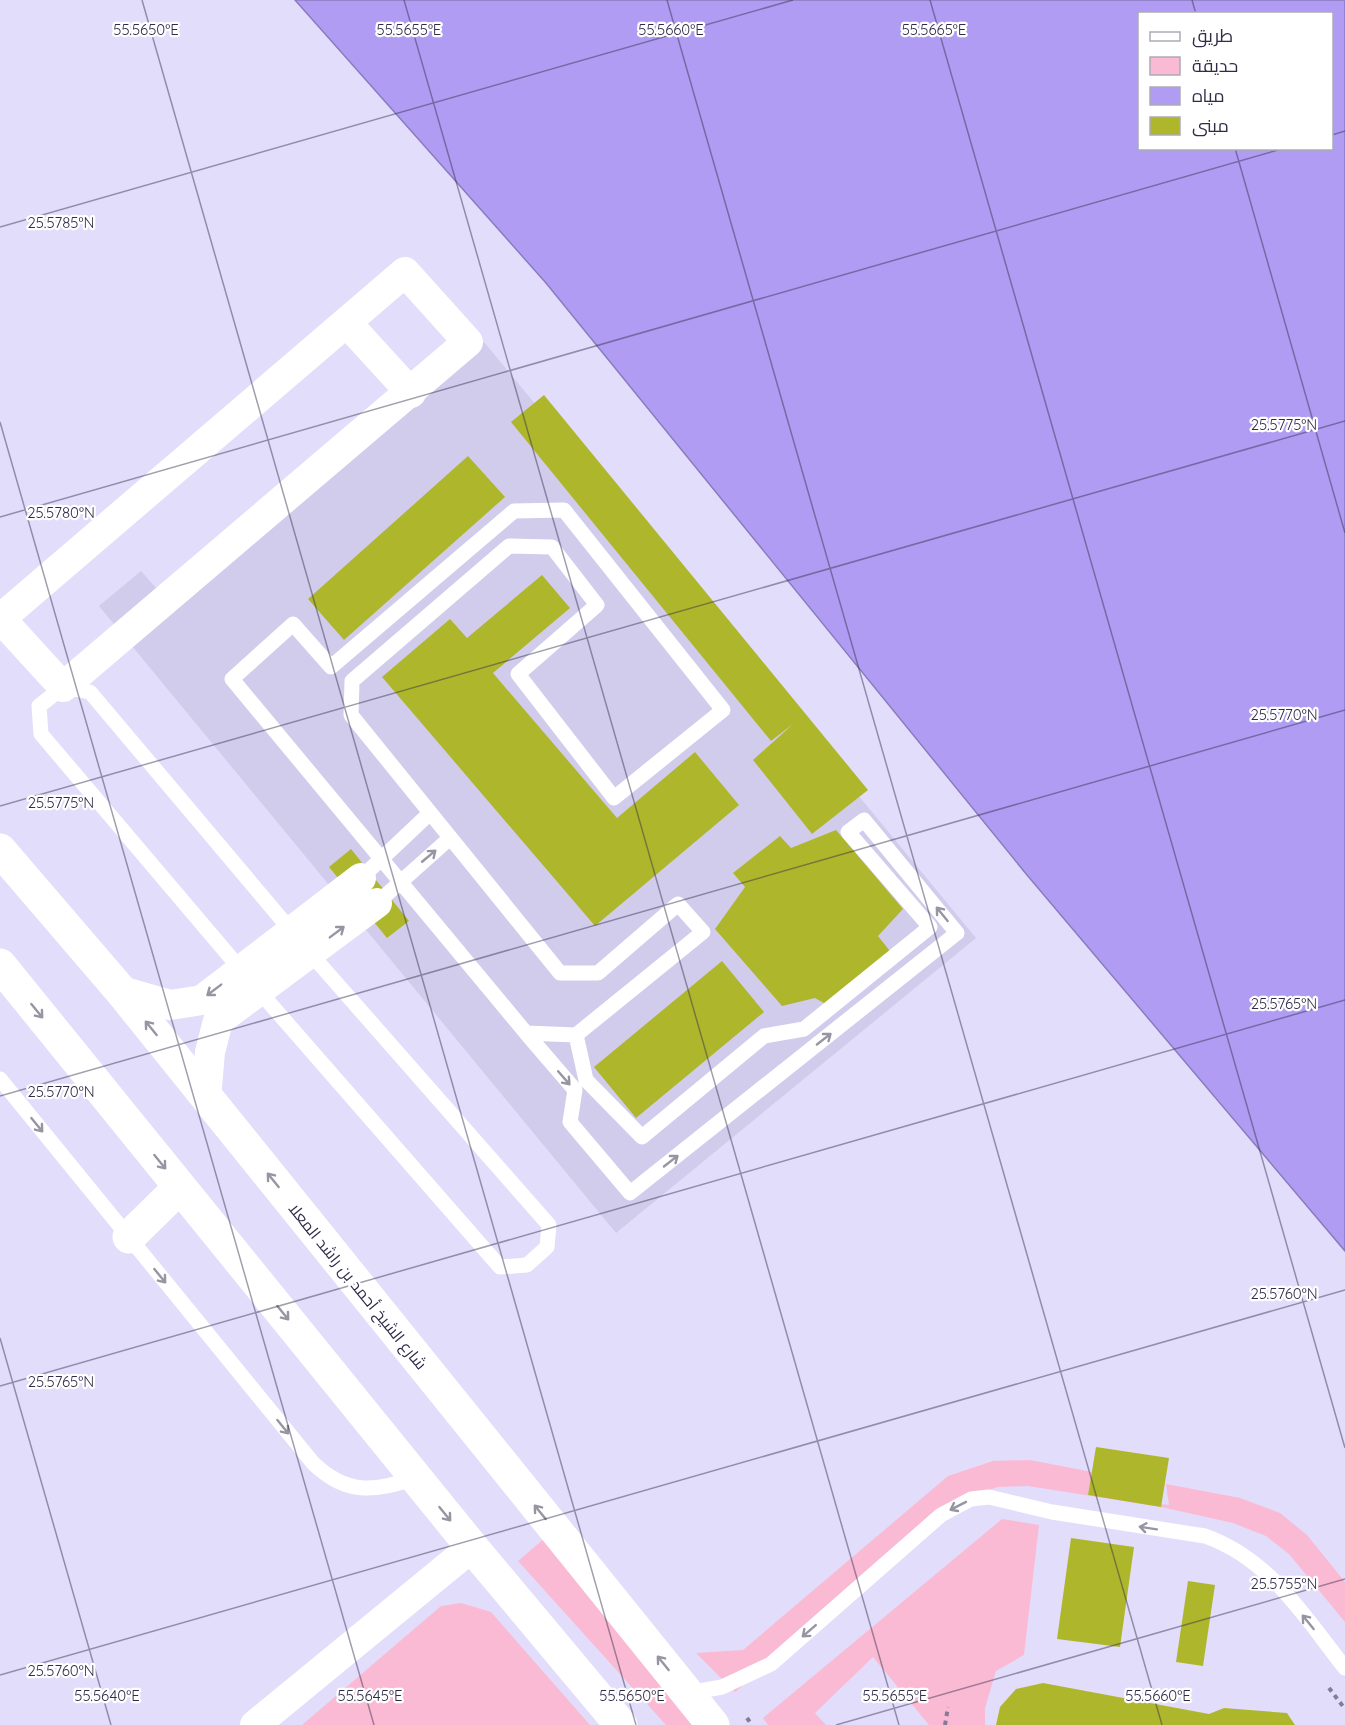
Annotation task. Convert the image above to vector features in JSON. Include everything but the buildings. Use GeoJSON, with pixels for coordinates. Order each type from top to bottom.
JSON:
{"type":"FeatureCollection","features":[{"type":"Feature","properties":{"kind":"main road","name":"شارع الشيخ أحمد بن راشد المعلا"},"geometry":{"type":"LineString","coordinates":[[0,850],[121,991],[713,1725]]}},
{"type":"Feature","properties":{"kind":"main road"},"geometry":{"type":"LineString","coordinates":[[0,965],[472,1547],[621,1725]]}},
{"type":"Feature","properties":{"kind":"main road"},"geometry":{"type":"LineString","coordinates":[[129,1238],[180,1187]]}},
{"type":"Feature","properties":{"kind":"street"},"geometry":{"type":"LineString","coordinates":[[405,272],[468,342],[411,393],[63,687],[0,619],[405,272]]}},
{"type":"Feature","properties":{"kind":"street"},"geometry":{"type":"LineString","coordinates":[[347,323],[411,393]]}},
{"type":"Feature","properties":{"kind":"street"},"geometry":{"type":"LineString","coordinates":[[301,942],[371,868]]}},
{"type":"Feature","properties":{"kind":"street"},"geometry":{"type":"LineString","coordinates":[[121,991],[170,1005],[202,1000],[250,980],[301,942],[377,903]]}},
{"type":"Feature","properties":{"kind":"street"},"geometry":{"type":"LineString","coordinates":[[206,1098],[210,1052],[218,1021],[250,980]]}},
{"type":"Feature","properties":{"kind":"street"},"geometry":{"type":"LineString","coordinates":[[255,1725],[472,1547]]}},
{"type":"Feature","properties":{"kind":"lane"},"geometry":{"type":"LineString","coordinates":[[526,1033],[576,1035],[703,932],[678,904],[598,973],[560,973],[351,715],[352,681],[509,546],[552,548],[597,605],[518,674],[614,798],[723,710],[564,510],[514,511],[331,667],[293,624],[232,679],[371,868],[400,881],[526,1033],[575,1090],[570,1122],[630,1193],[957,933],[864,820],[848,832],[930,927],[804,1029],[764,1036],[642,1137],[586,1080],[576,1035]]}},
{"type":"Feature","properties":{"kind":"lane"},"geometry":{"type":"LineString","coordinates":[[63,687],[90,692],[301,942],[549,1225],[547,1247],[527,1264],[500,1267],[250,980],[41,734],[39,706],[63,687]]}},
{"type":"Feature","properties":{"kind":"lane"},"geometry":{"type":"LineString","coordinates":[[371,868],[430,813]]}},
{"type":"Feature","properties":{"kind":"lane"},"geometry":{"type":"LineString","coordinates":[[377,903],[450,838]]}},
{"type":"Feature","properties":{"kind":"lane"},"geometry":{"type":"LineString","coordinates":[[0,1079],[313,1463],[342,1485],[360,1489],[378,1489],[416,1478]]}},
{"type":"Feature","properties":{"kind":"lane"},"geometry":{"type":"LineString","coordinates":[[686,1693],[722,1687],[771,1664],[941,1515],[971,1499],[989,1497],[1052,1512],[1205,1536],[1226,1544],[1245,1554],[1268,1574],[1345,1668]]}},
{"type":"Feature","properties":{"kind":"path"},"geometry":{"type":"LineString","coordinates":[[945,1725],[948,1707]]}},
{"type":"Feature","properties":{"kind":"shaded area"},"geometry":{"type":"Polygon","coordinates":[[[484,342],[976,938],[616,1233],[99,606],[141,571],[174,608],[484,342]]]}},
{"type":"Feature","properties":{"kind":"green space"},"geometry":{"type":"Polygon","coordinates":[[[1030,1460],[1092,1472],[1088,1495],[1169,1505],[1166,1484],[1240,1498],[1280,1513],[1307,1535],[1345,1582],[1345,1622],[1289,1554],[1266,1536],[1233,1523],[1161,1507],[1028,1486],[998,1487],[961,1499],[735,1692],[696,1653],[743,1650],[948,1476],[993,1461],[1030,1460]]]}},
{"type":"Feature","properties":{"kind":"green space"},"geometry":{"type":"Polygon","coordinates":[[[1002,1519],[1039,1525],[1024,1655],[996,1671],[985,1708],[985,1725],[929,1725],[873,1657],[815,1713],[826,1725],[768,1725],[763,1718],[1002,1519]]]}},
{"type":"Feature","properties":{"kind":"green space"},"geometry":{"type":"Polygon","coordinates":[[[545,1538],[696,1725],[666,1725],[518,1561],[545,1538]]]}},
{"type":"Feature","properties":{"kind":"green space"},"geometry":{"type":"Polygon","coordinates":[[[461,1603],[491,1612],[590,1725],[302,1725],[441,1606],[461,1603]]]}},
{"type":"Feature","properties":{"kind":"water"},"geometry":{"type":"Polygon","coordinates":[[[295,0],[1345,0],[1345,1251],[1027,875],[546,283],[295,0]]]}}]}
